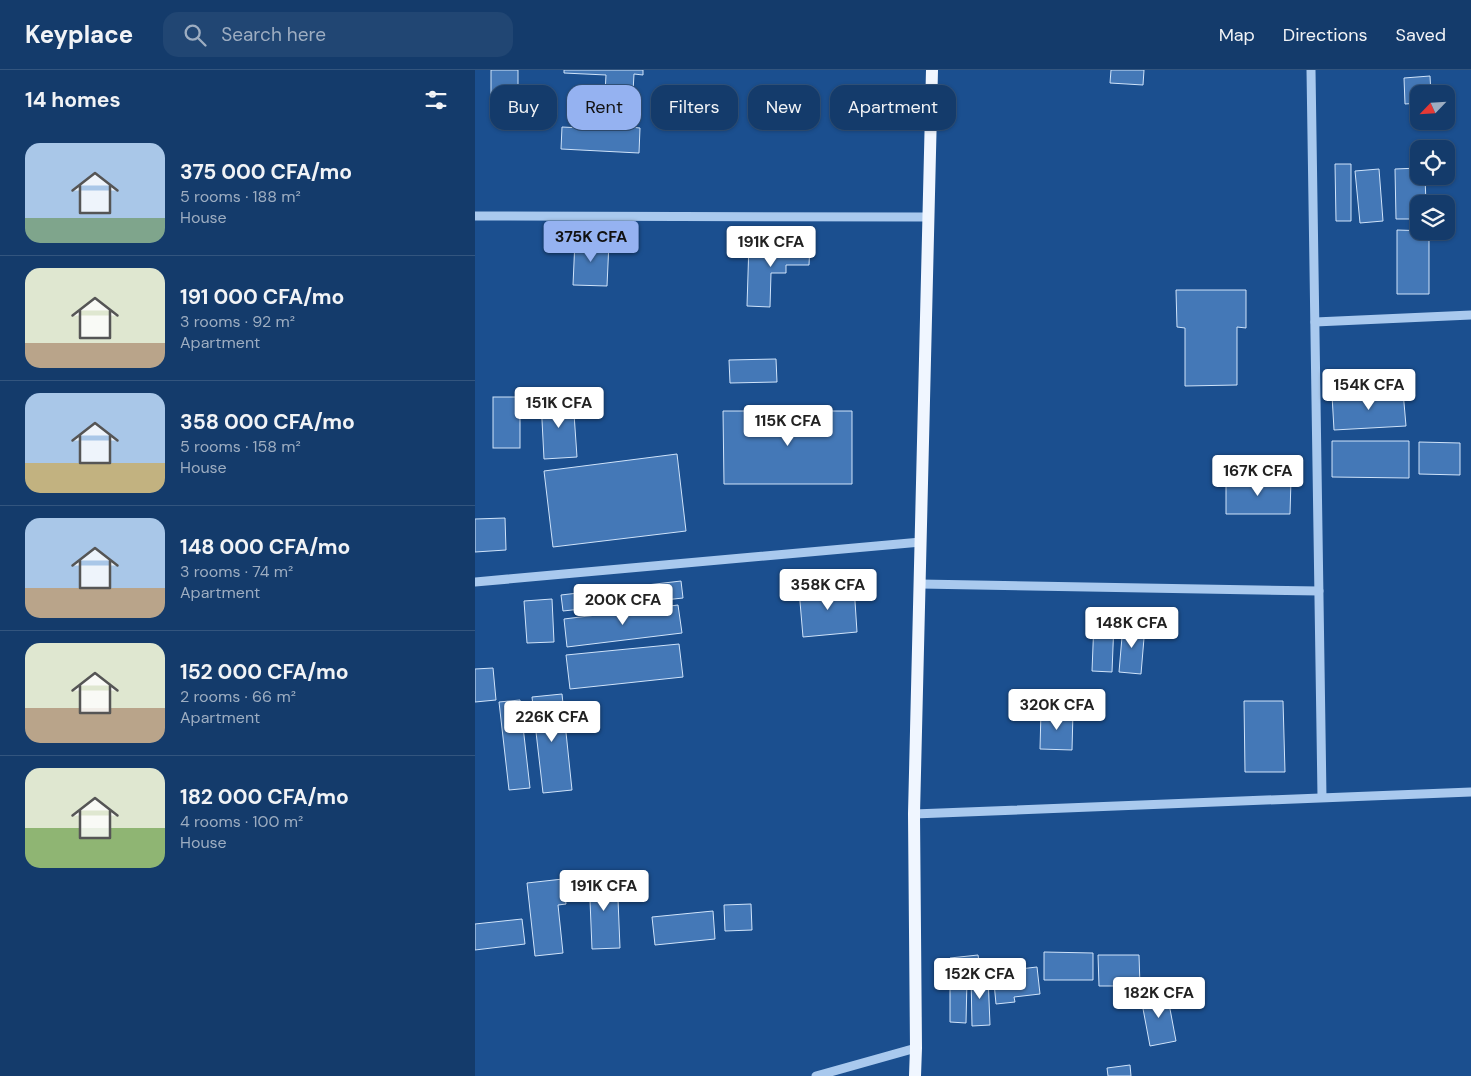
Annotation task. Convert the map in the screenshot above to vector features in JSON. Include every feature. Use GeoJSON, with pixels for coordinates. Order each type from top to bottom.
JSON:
{"type":"FeatureCollection","features":[{"type":"Feature","properties":{"kind":"main road"},"geometry":{"type":"LineString","coordinates":[[915,1076],[914,814],[933,70]]}},
{"type":"Feature","properties":{"kind":"street"},"geometry":{"type":"LineString","coordinates":[[1311,70],[1322,797]]}},
{"type":"Feature","properties":{"kind":"street"},"geometry":{"type":"LineString","coordinates":[[475,216],[929,217]]}},
{"type":"Feature","properties":{"kind":"street"},"geometry":{"type":"LineString","coordinates":[[1315,322],[1471,315]]}},
{"type":"Feature","properties":{"kind":"street"},"geometry":{"type":"LineString","coordinates":[[475,582],[921,542]]}},
{"type":"Feature","properties":{"kind":"street"},"geometry":{"type":"LineString","coordinates":[[920,584],[1319,591]]}},
{"type":"Feature","properties":{"kind":"street"},"geometry":{"type":"LineString","coordinates":[[914,814],[1471,792]]}},
{"type":"Feature","properties":{"kind":"street"},"geometry":{"type":"LineString","coordinates":[[816,1076],[916,1048]]}},
{"type":"Feature","properties":{"kind":"building"},"geometry":{"type":"Polygon","coordinates":[[[491,70],[518,70],[518,85],[491,85],[491,70]]]}},
{"type":"Feature","properties":{"kind":"building"},"geometry":{"type":"Polygon","coordinates":[[[564,70],[643,70],[643,75],[634,74],[633,85],[605,85],[606,75],[564,73],[564,70]]]}},
{"type":"Feature","properties":{"kind":"building"},"geometry":{"type":"Polygon","coordinates":[[[1111,70],[1144,70],[1143,85],[1110,83],[1111,70]]]}},
{"type":"Feature","properties":{"kind":"building"},"geometry":{"type":"Polygon","coordinates":[[[1430,76],[1430,85],[1410,85],[1410,104],[1405,104],[1404,78],[1430,76]]]}},
{"type":"Feature","properties":{"kind":"building"},"geometry":{"type":"Polygon","coordinates":[[[562,127],[567,127],[567,130],[640,130],[639,153],[561,149],[562,127]]]}},
{"type":"Feature","properties":{"kind":"building"},"geometry":{"type":"Polygon","coordinates":[[[1335,164],[1351,164],[1351,221],[1336,221],[1335,164]]]}},
{"type":"Feature","properties":{"kind":"building"},"geometry":{"type":"Polygon","coordinates":[[[1410,168],[1410,185],[1425,185],[1426,195],[1410,195],[1410,219],[1396,219],[1395,169],[1410,168]]]}},
{"type":"Feature","properties":{"kind":"building"},"geometry":{"type":"Polygon","coordinates":[[[1379,169],[1383,221],[1360,223],[1355,171],[1379,169]]]}},
{"type":"Feature","properties":{"kind":"building"},"geometry":{"type":"Polygon","coordinates":[[[1397,230],[1410,230],[1410,240],[1429,240],[1429,294],[1397,294],[1397,230]]]}},
{"type":"Feature","properties":{"kind":"building"},"geometry":{"type":"Polygon","coordinates":[[[575,240],[609,242],[607,286],[573,285],[575,240]]]}},
{"type":"Feature","properties":{"kind":"building"},"geometry":{"type":"Polygon","coordinates":[[[749,243],[810,245],[809,265],[786,265],[786,273],[771,273],[770,307],[747,306],[749,243]]]}},
{"type":"Feature","properties":{"kind":"building"},"geometry":{"type":"Polygon","coordinates":[[[1176,290],[1246,290],[1246,328],[1237,327],[1237,385],[1185,386],[1185,328],[1177,327],[1176,290]]]}},
{"type":"Feature","properties":{"kind":"building"},"geometry":{"type":"Polygon","coordinates":[[[776,359],[777,382],[730,383],[729,360],[776,359]]]}},
{"type":"Feature","properties":{"kind":"building"},"geometry":{"type":"Polygon","coordinates":[[[1403,391],[1406,426],[1334,430],[1332,395],[1403,391]]]}},
{"type":"Feature","properties":{"kind":"building"},"geometry":{"type":"Polygon","coordinates":[[[493,397],[520,397],[520,448],[493,448],[493,397]]]}},
{"type":"Feature","properties":{"kind":"building"},"geometry":{"type":"Polygon","coordinates":[[[573,399],[577,457],[544,459],[541,401],[573,399]]]}},
{"type":"Feature","properties":{"kind":"building"},"geometry":{"type":"Polygon","coordinates":[[[723,411],[852,411],[852,484],[724,484],[723,411]]]}},
{"type":"Feature","properties":{"kind":"building"},"geometry":{"type":"Polygon","coordinates":[[[1332,441],[1409,441],[1409,478],[1332,477],[1332,441]]]}},
{"type":"Feature","properties":{"kind":"building"},"geometry":{"type":"Polygon","coordinates":[[[1419,442],[1460,443],[1460,475],[1419,474],[1419,442]]]}},
{"type":"Feature","properties":{"kind":"building"},"geometry":{"type":"Polygon","coordinates":[[[677,454],[686,531],[553,547],[544,471],[677,454]]]}},
{"type":"Feature","properties":{"kind":"building"},"geometry":{"type":"Polygon","coordinates":[[[1226,479],[1291,480],[1290,514],[1226,514],[1226,479]]]}},
{"type":"Feature","properties":{"kind":"building"},"geometry":{"type":"Polygon","coordinates":[[[505,518],[506,550],[475,552],[475,519],[505,518]]]}},
{"type":"Feature","properties":{"kind":"building"},"geometry":{"type":"Polygon","coordinates":[[[681,581],[683,598],[563,611],[561,595],[681,581]]]}},
{"type":"Feature","properties":{"kind":"building"},"geometry":{"type":"Polygon","coordinates":[[[854,586],[857,632],[803,637],[799,590],[854,586]]]}},
{"type":"Feature","properties":{"kind":"building"},"geometry":{"type":"Polygon","coordinates":[[[552,599],[554,642],[527,643],[524,601],[552,599]]]}},
{"type":"Feature","properties":{"kind":"building"},"geometry":{"type":"Polygon","coordinates":[[[678,605],[682,633],[567,647],[564,619],[678,605]]]}},
{"type":"Feature","properties":{"kind":"building"},"geometry":{"type":"Polygon","coordinates":[[[1094,621],[1114,622],[1112,672],[1092,671],[1094,621]]]}},
{"type":"Feature","properties":{"kind":"building"},"geometry":{"type":"Polygon","coordinates":[[[1123,625],[1145,626],[1141,674],[1119,672],[1123,625]]]}},
{"type":"Feature","properties":{"kind":"building"},"geometry":{"type":"Polygon","coordinates":[[[679,644],[683,677],[570,689],[566,655],[679,644]]]}},
{"type":"Feature","properties":{"kind":"building"},"geometry":{"type":"Polygon","coordinates":[[[493,668],[496,700],[475,702],[475,669],[493,668]]]}},
{"type":"Feature","properties":{"kind":"building"},"geometry":{"type":"Polygon","coordinates":[[[562,694],[572,790],[543,793],[532,697],[562,694]]]}},
{"type":"Feature","properties":{"kind":"building"},"geometry":{"type":"Polygon","coordinates":[[[520,700],[530,788],[509,790],[499,702],[520,700]]]}},
{"type":"Feature","properties":{"kind":"building"},"geometry":{"type":"Polygon","coordinates":[[[1244,701],[1283,701],[1285,772],[1245,772],[1244,701]]]}},
{"type":"Feature","properties":{"kind":"building"},"geometry":{"type":"Polygon","coordinates":[[[1041,711],[1073,712],[1072,750],[1040,749],[1041,711]]]}},
{"type":"Feature","properties":{"kind":"building"},"geometry":{"type":"Polygon","coordinates":[[[617,875],[620,948],[592,949],[589,876],[617,875]]]}},
{"type":"Feature","properties":{"kind":"building"},"geometry":{"type":"Polygon","coordinates":[[[563,879],[566,904],[558,905],[563,953],[535,956],[527,883],[563,879]]]}},
{"type":"Feature","properties":{"kind":"building"},"geometry":{"type":"Polygon","coordinates":[[[751,904],[752,930],[725,931],[724,905],[751,904]]]}},
{"type":"Feature","properties":{"kind":"building"},"geometry":{"type":"Polygon","coordinates":[[[713,911],[715,939],[655,945],[652,917],[713,911]]]}},
{"type":"Feature","properties":{"kind":"building"},"geometry":{"type":"Polygon","coordinates":[[[522,919],[525,944],[475,950],[475,924],[522,919]]]}},
{"type":"Feature","properties":{"kind":"building"},"geometry":{"type":"Polygon","coordinates":[[[1044,952],[1093,953],[1093,980],[1044,980],[1044,952]]]}},
{"type":"Feature","properties":{"kind":"building"},"geometry":{"type":"Polygon","coordinates":[[[978,955],[980,968],[952,972],[950,958],[978,955]]]}},
{"type":"Feature","properties":{"kind":"building"},"geometry":{"type":"Polygon","coordinates":[[[1098,955],[1139,955],[1140,986],[1099,986],[1098,955]]]}},
{"type":"Feature","properties":{"kind":"building"},"geometry":{"type":"Polygon","coordinates":[[[1037,967],[1040,994],[1014,997],[1015,1002],[996,1004],[993,972],[1037,967]]]}},
{"type":"Feature","properties":{"kind":"building"},"geometry":{"type":"Polygon","coordinates":[[[971,975],[988,975],[990,1025],[972,1026],[971,975]]]}},
{"type":"Feature","properties":{"kind":"building"},"geometry":{"type":"Polygon","coordinates":[[[950,980],[967,980],[966,1023],[950,1022],[950,980]]]}},
{"type":"Feature","properties":{"kind":"building"},"geometry":{"type":"Polygon","coordinates":[[[1167,993],[1176,1041],[1150,1046],[1141,998],[1167,993]]]}},
{"type":"Feature","properties":{"kind":"building"},"geometry":{"type":"Polygon","coordinates":[[[1130,1065],[1131,1076],[1108,1076],[1107,1068],[1130,1065]]]}}]}
